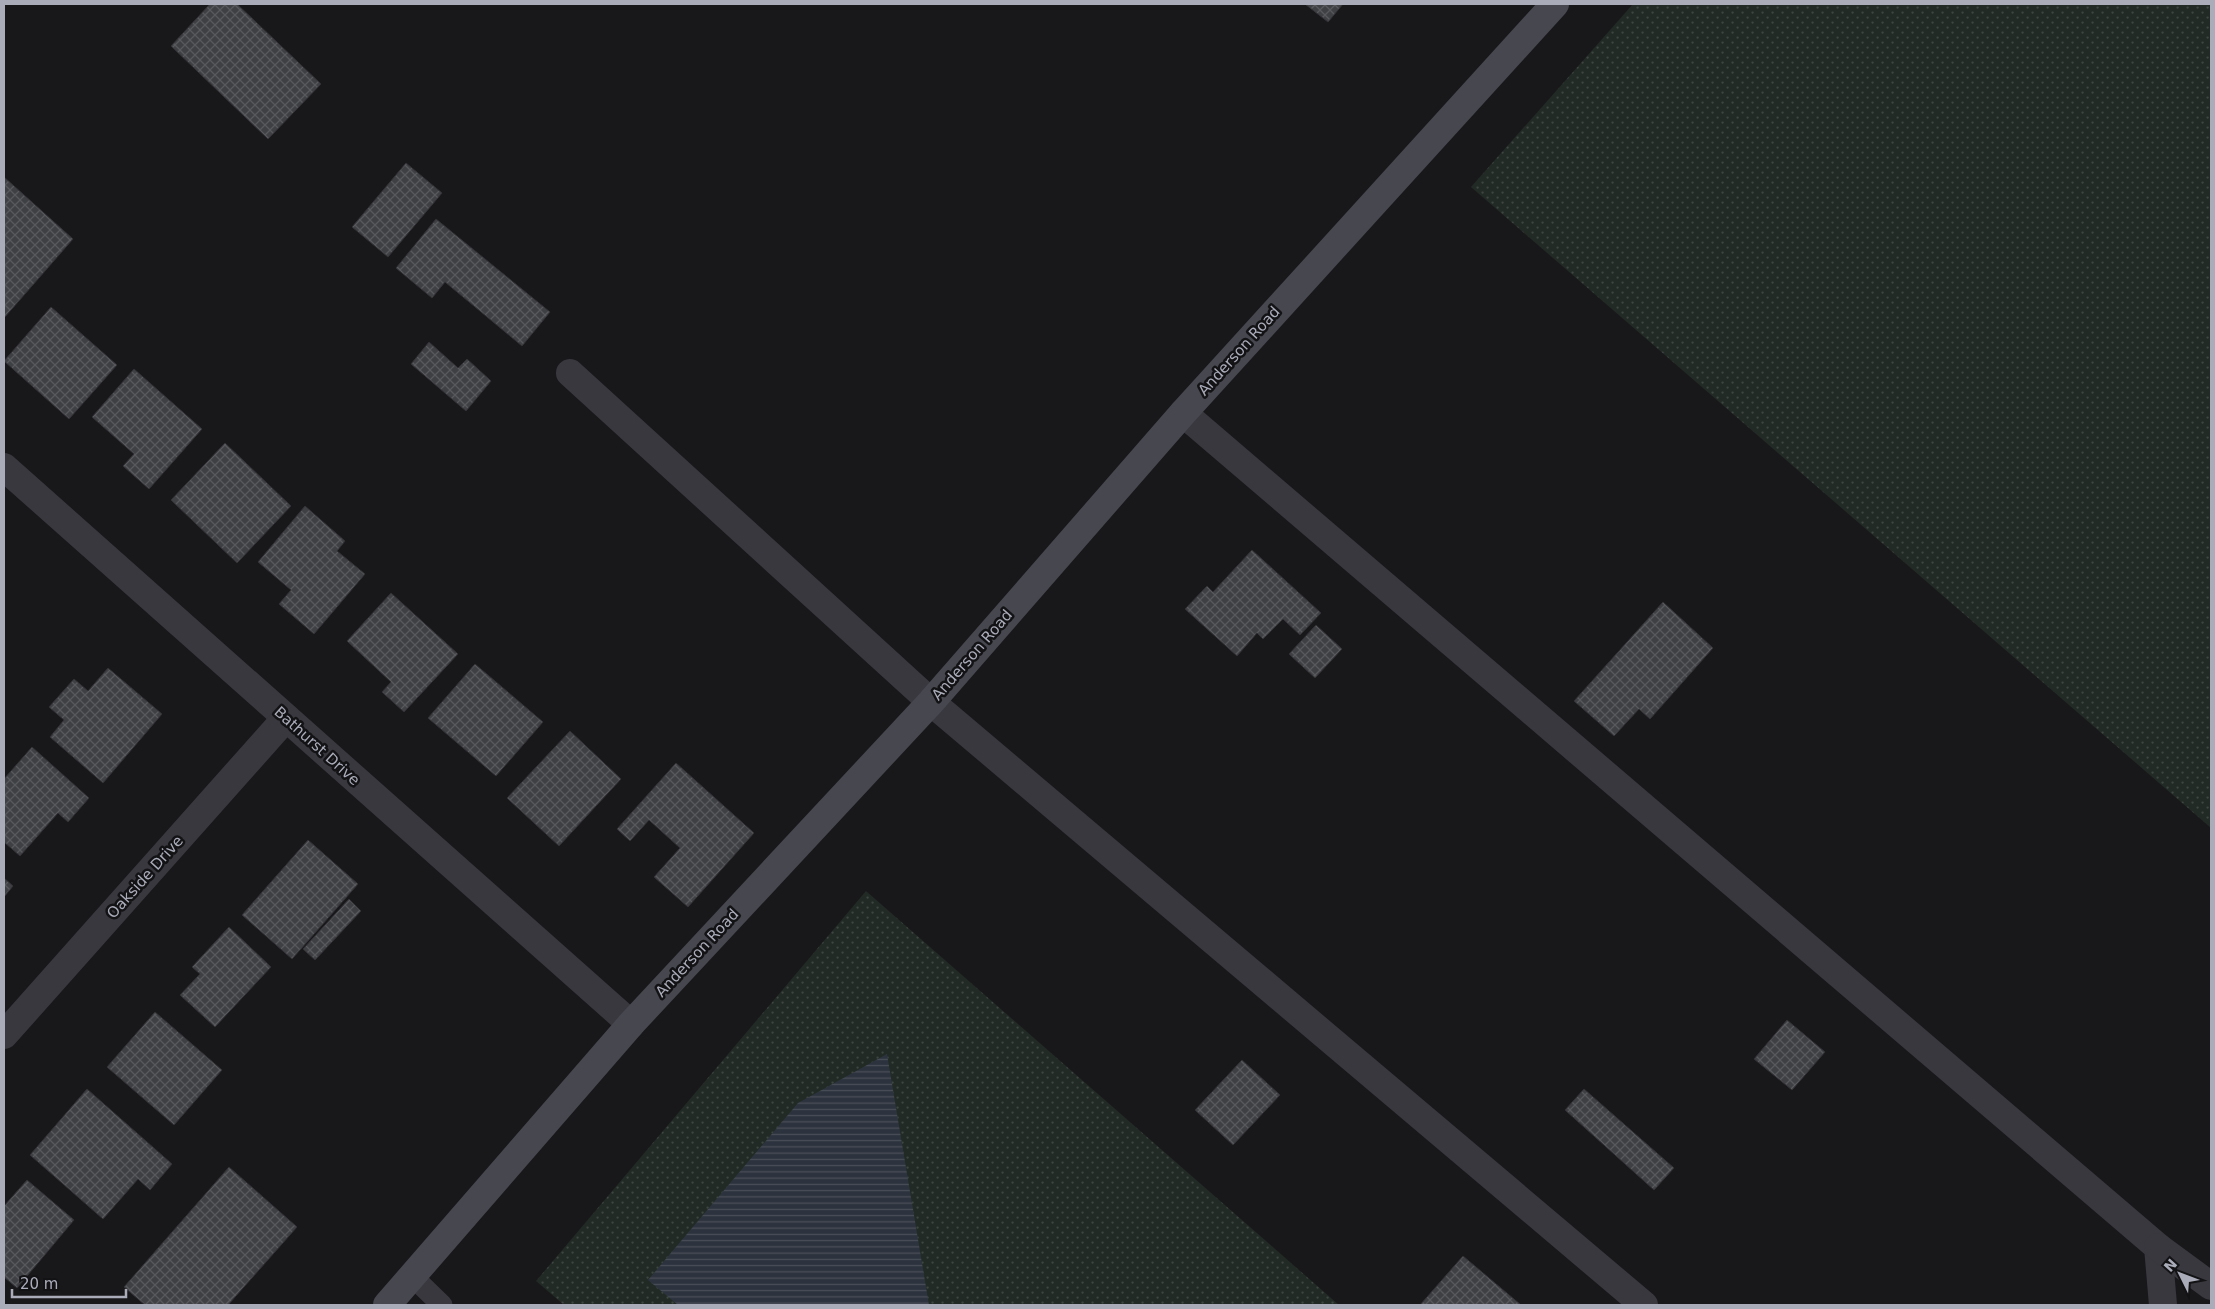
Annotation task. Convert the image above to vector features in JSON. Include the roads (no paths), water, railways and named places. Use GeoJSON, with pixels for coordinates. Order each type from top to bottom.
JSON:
{"type":"FeatureCollection","features":[{"type":"Feature","properties":{"kind":"street","name":"Anderson Road"},"geometry":{"type":"LineString","coordinates":[[387,1305],[631,1024],[931,702],[1183,413],[1555,4]]}},
{"type":"Feature","properties":{"kind":"street"},"geometry":{"type":"LineString","coordinates":[[570,373],[931,702],[1644,1305]]}},
{"type":"Feature","properties":{"kind":"street"},"geometry":{"type":"LineString","coordinates":[[1183,413],[2158,1246],[2211,1286]]}},
{"type":"Feature","properties":{"kind":"street","name":"Bathurst Drive"},"geometry":{"type":"LineString","coordinates":[[4,467],[631,1024]]}},
{"type":"Feature","properties":{"kind":"street","name":"Oakside Drive"},"geometry":{"type":"LineString","coordinates":[[4,1035],[286,718]]}},
{"type":"Feature","properties":{"kind":"street"},"geometry":{"type":"LineString","coordinates":[[2158,1246],[2163,1305]]}},
{"type":"Feature","properties":{"kind":"lane"},"geometry":{"type":"LineString","coordinates":[[412,1276],[442,1305]]}}]}
